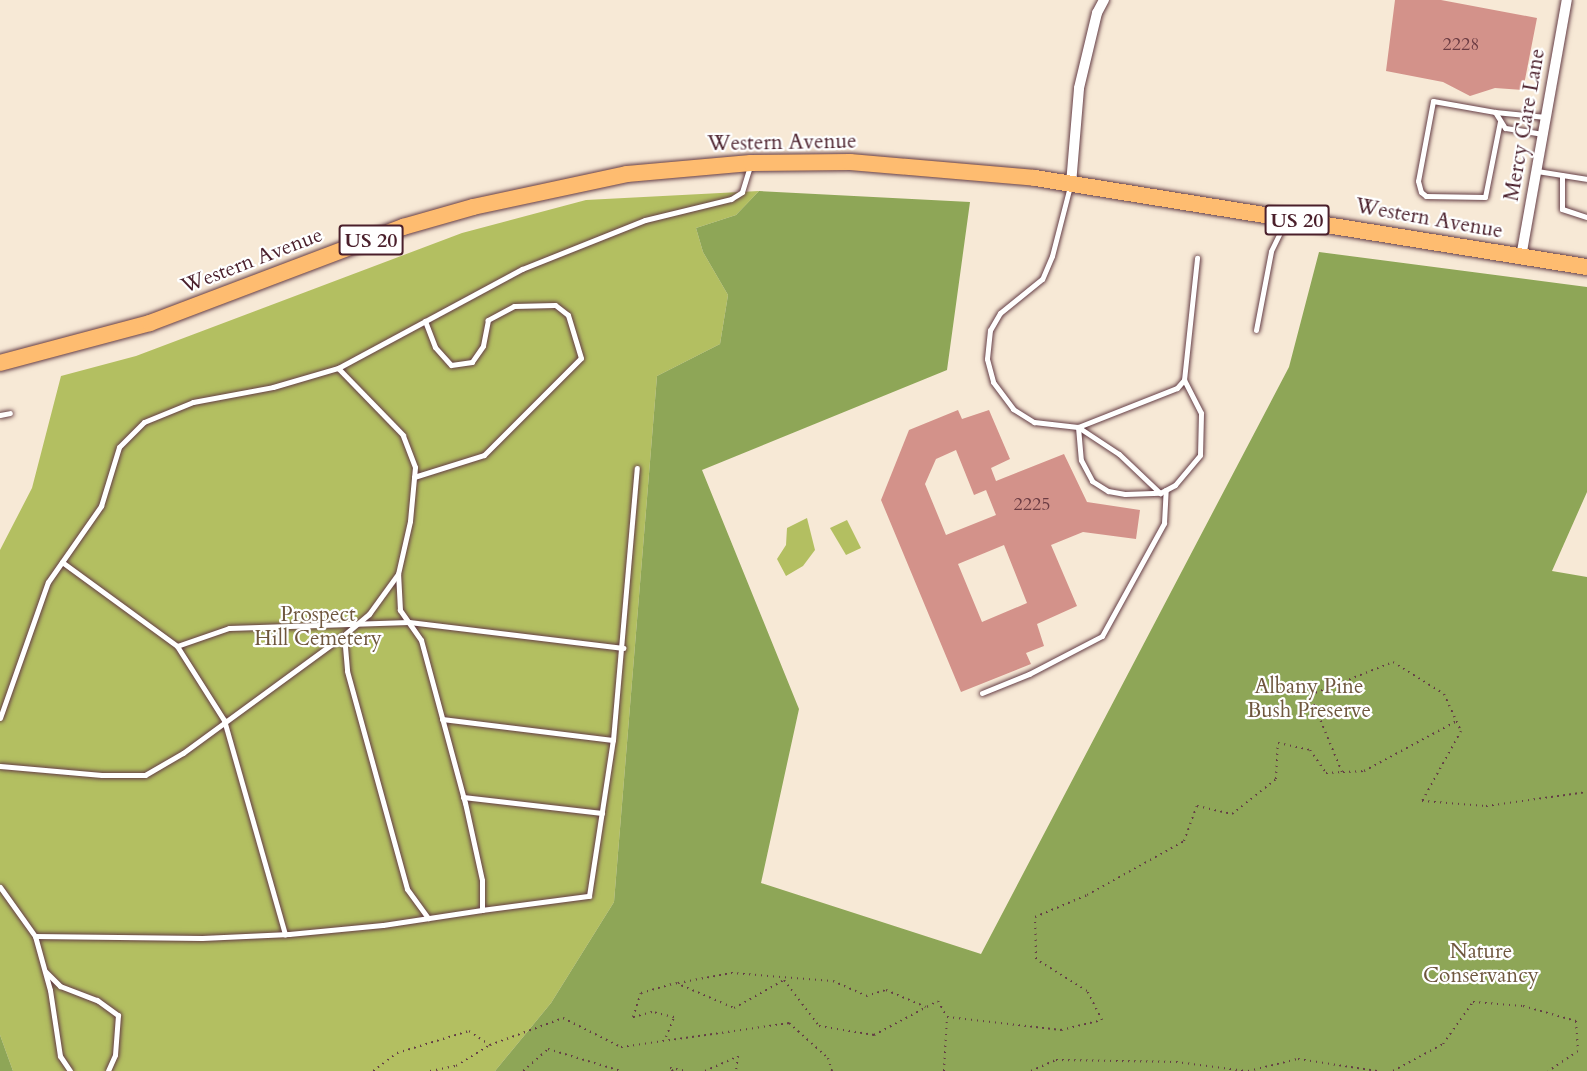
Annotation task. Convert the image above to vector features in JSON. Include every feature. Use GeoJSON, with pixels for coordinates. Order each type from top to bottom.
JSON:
{"type":"FeatureCollection","features":[{"type":"Feature","properties":{"kind":"main road","name":"Western Avenue"},"geometry":{"type":"LineString","coordinates":[[0,362],[150,323],[403,227],[483,204],[627,174],[751,163],[850,162],[1071,184],[1587,267]]}},
{"type":"Feature","properties":{"kind":"street"},"geometry":{"type":"LineString","coordinates":[[1071,184],[1079,88],[1097,13],[1104,0]]}},
{"type":"Feature","properties":{"kind":"street","name":"Mercy Care Lane"},"geometry":{"type":"LineString","coordinates":[[1521,257],[1567,0]]}},
{"type":"Feature","properties":{"kind":"lane"},"geometry":{"type":"LineString","coordinates":[[1500,122],[1485,197],[1426,196],[1421,192],[1418,181],[1433,101],[1495,112],[1546,117]]}},
{"type":"Feature","properties":{"kind":"lane"},"geometry":{"type":"LineString","coordinates":[[1495,112],[1505,128],[1543,134]]}},
{"type":"Feature","properties":{"kind":"lane"},"geometry":{"type":"LineString","coordinates":[[0,718],[48,582],[101,506],[119,447],[144,422],[193,402],[273,387],[338,368],[543,261],[645,220],[730,199],[742,192],[751,163]]}},
{"type":"Feature","properties":{"kind":"lane"},"geometry":{"type":"LineString","coordinates":[[1537,171],[1587,179]]}},
{"type":"Feature","properties":{"kind":"lane"},"geometry":{"type":"LineString","coordinates":[[1562,175],[1562,208],[1587,217]]}},
{"type":"Feature","properties":{"kind":"lane"},"geometry":{"type":"LineString","coordinates":[[982,693],[1029,674],[1102,636],[1164,523],[1163,491],[1119,454],[1078,427],[1034,422],[1013,409],[993,382],[987,359],[990,330],[1000,313],[1026,294],[1045,271],[1071,184]]}},
{"type":"Feature","properties":{"kind":"lane"},"geometry":{"type":"LineString","coordinates":[[1256,330],[1276,233],[1288,218]]}},
{"type":"Feature","properties":{"kind":"lane"},"geometry":{"type":"LineString","coordinates":[[1078,427],[1081,460],[1092,481],[1108,491],[1125,494],[1163,491],[1190,470],[1200,455],[1201,413],[1184,380],[1197,258]]}},
{"type":"Feature","properties":{"kind":"lane"},"geometry":{"type":"LineString","coordinates":[[414,477],[484,455],[581,358],[568,315],[555,305],[514,306],[488,320],[483,346],[472,362],[451,365],[435,347],[425,321]]}},
{"type":"Feature","properties":{"kind":"lane"},"geometry":{"type":"LineString","coordinates":[[338,368],[403,435],[415,467],[410,520],[398,574],[400,610],[421,640],[464,797],[482,880],[482,909]]}},
{"type":"Feature","properties":{"kind":"lane"},"geometry":{"type":"LineString","coordinates":[[1078,427],[1177,388],[1184,380]]}},
{"type":"Feature","properties":{"kind":"lane"},"geometry":{"type":"LineString","coordinates":[[0,415],[10,413]]}},
{"type":"Feature","properties":{"kind":"lane"},"geometry":{"type":"LineString","coordinates":[[35,936],[202,938],[285,934],[428,918],[589,896],[613,740],[623,648],[637,468]]}},
{"type":"Feature","properties":{"kind":"lane"},"geometry":{"type":"LineString","coordinates":[[62,562],[177,646],[224,720],[285,934]]}},
{"type":"Feature","properties":{"kind":"lane"},"geometry":{"type":"LineString","coordinates":[[0,766],[102,775],[145,775],[183,753],[224,720],[344,635],[357,624],[398,574]]}},
{"type":"Feature","properties":{"kind":"lane"},"geometry":{"type":"LineString","coordinates":[[177,646],[229,628],[409,622],[623,648]]}},
{"type":"Feature","properties":{"kind":"lane"},"geometry":{"type":"LineString","coordinates":[[344,635],[347,671],[407,889],[428,918]]}},
{"type":"Feature","properties":{"kind":"lane"},"geometry":{"type":"LineString","coordinates":[[442,719],[613,740]]}},
{"type":"Feature","properties":{"kind":"lane"},"geometry":{"type":"LineString","coordinates":[[464,797],[602,813]]}},
{"type":"Feature","properties":{"kind":"lane"},"geometry":{"type":"LineString","coordinates":[[0,887],[35,936],[60,1056],[70,1071]]}},
{"type":"Feature","properties":{"kind":"lane"},"geometry":{"type":"LineString","coordinates":[[44,971],[60,986],[97,1000],[118,1015],[116,1055],[108,1071]]}},
{"type":"Feature","properties":{"kind":"path"},"geometry":{"type":"LineString","coordinates":[[1342,772],[1310,695],[1393,662],[1444,694],[1461,731],[1422,801],[1486,806],[1587,792]]}},
{"type":"Feature","properties":{"kind":"path"},"geometry":{"type":"LineString","coordinates":[[947,1017],[1061,1030],[1102,1020],[1087,991],[1036,959],[1035,917],[1087,895],[1184,841],[1197,806],[1232,814],[1276,779],[1278,744],[1310,750],[1326,773],[1364,771],[1456,721]]}},
{"type":"Feature","properties":{"kind":"path"},"geometry":{"type":"LineString","coordinates":[[666,1038],[675,1017],[652,1012],[633,1017],[641,993],[676,983],[731,973],[784,980],[833,981],[866,996],[886,990],[926,1007]]}},
{"type":"Feature","properties":{"kind":"path"},"geometry":{"type":"LineString","coordinates":[[784,980],[819,1026],[874,1035],[938,1001],[947,1017],[944,1071]]}},
{"type":"Feature","properties":{"kind":"path"},"geometry":{"type":"LineString","coordinates":[[676,983],[734,1008],[784,980]]}},
{"type":"Feature","properties":{"kind":"path"},"geometry":{"type":"LineString","coordinates":[[1393,1071],[1443,1044],[1473,1002],[1523,1006],[1576,1021],[1578,1051],[1548,1071]]}},
{"type":"Feature","properties":{"kind":"path"},"geometry":{"type":"LineString","coordinates":[[430,1071],[456,1066],[490,1045],[563,1018],[621,1047],[666,1038],[789,1023],[828,1058],[832,1071]]}},
{"type":"Feature","properties":{"kind":"path"},"geometry":{"type":"LineString","coordinates":[[373,1071],[397,1053],[469,1031],[490,1045]]}},
{"type":"Feature","properties":{"kind":"path"},"geometry":{"type":"LineString","coordinates":[[523,1071],[548,1049],[621,1071]]}},
{"type":"Feature","properties":{"kind":"path"},"geometry":{"type":"LineString","coordinates":[[705,1071],[738,1056],[736,1071]]}},
{"type":"Feature","properties":{"kind":"path"},"geometry":{"type":"LineString","coordinates":[[1031,1071],[1056,1060],[1176,1062],[1247,1071],[1298,1059],[1377,1071]]}},
{"type":"Feature","properties":{"kind":"path"},"geometry":{"type":"LineString","coordinates":[[673,1071],[670,1068],[687,1071]]}},
{"type":"Feature","properties":{"kind":"green space","name":"Prospect Hill Cemetery"},"geometry":{"type":"Polygon","coordinates":[[[759,191],[736,215],[696,228],[703,252],[728,295],[720,344],[657,376],[614,902],[551,1003],[495,1071],[13,1071],[0,1035],[0,550],[32,488],[61,376],[136,356],[462,233],[586,200],[759,191]]]}},
{"type":"Feature","properties":{"kind":"green space"},"geometry":{"type":"Polygon","coordinates":[[[759,191],[970,202],[947,370],[702,470],[799,709],[761,883],[981,954],[1289,367],[1319,252],[1587,287],[1587,492],[1552,571],[1587,577],[1587,1071],[495,1071],[551,1003],[614,902],[657,376],[720,344],[728,295],[703,252],[696,228],[736,215],[759,191]]]}},
{"type":"Feature","properties":{"kind":"green space"},"geometry":{"type":"Polygon","coordinates":[[[807,518],[815,550],[803,566],[786,576],[777,559],[786,545],[787,528],[807,518]]]}},
{"type":"Feature","properties":{"kind":"green space"},"geometry":{"type":"Polygon","coordinates":[[[847,520],[861,548],[846,555],[830,528],[847,520]]]}},
{"type":"Feature","properties":{"kind":"green space"},"geometry":{"type":"Polygon","coordinates":[[[0,1035],[13,1071],[0,1071],[0,1035]]]}},
{"type":"Feature","properties":{"kind":"building"},"geometry":{"type":"Polygon","coordinates":[[[1395,0],[1441,0],[1537,18],[1523,90],[1495,88],[1470,96],[1443,82],[1386,71],[1395,0]]]}},
{"type":"Feature","properties":{"kind":"building"},"geometry":{"type":"Polygon","coordinates":[[[958,410],[962,419],[989,410],[1010,459],[991,468],[996,481],[1064,454],[1087,502],[1140,510],[1136,539],[1083,532],[1051,545],[1077,606],[1037,624],[1044,646],[1026,653],[1031,664],[961,692],[881,500],[909,430],[958,410]],[[956,450],[936,459],[925,484],[946,535],[996,515],[986,490],[974,495],[956,450]],[[1004,545],[958,564],[982,622],[1027,603],[1004,545]]]}},
{"type":"Feature","properties":{"kind":"park label","name":"Albany Pine Bush Preserve"},"geometry":{"type":"Point","coordinates":[1309,699]}},
{"type":"Feature","properties":{"kind":"park label","name":"Nature Conservancy"},"geometry":{"type":"Point","coordinates":[1481,964]}}]}
